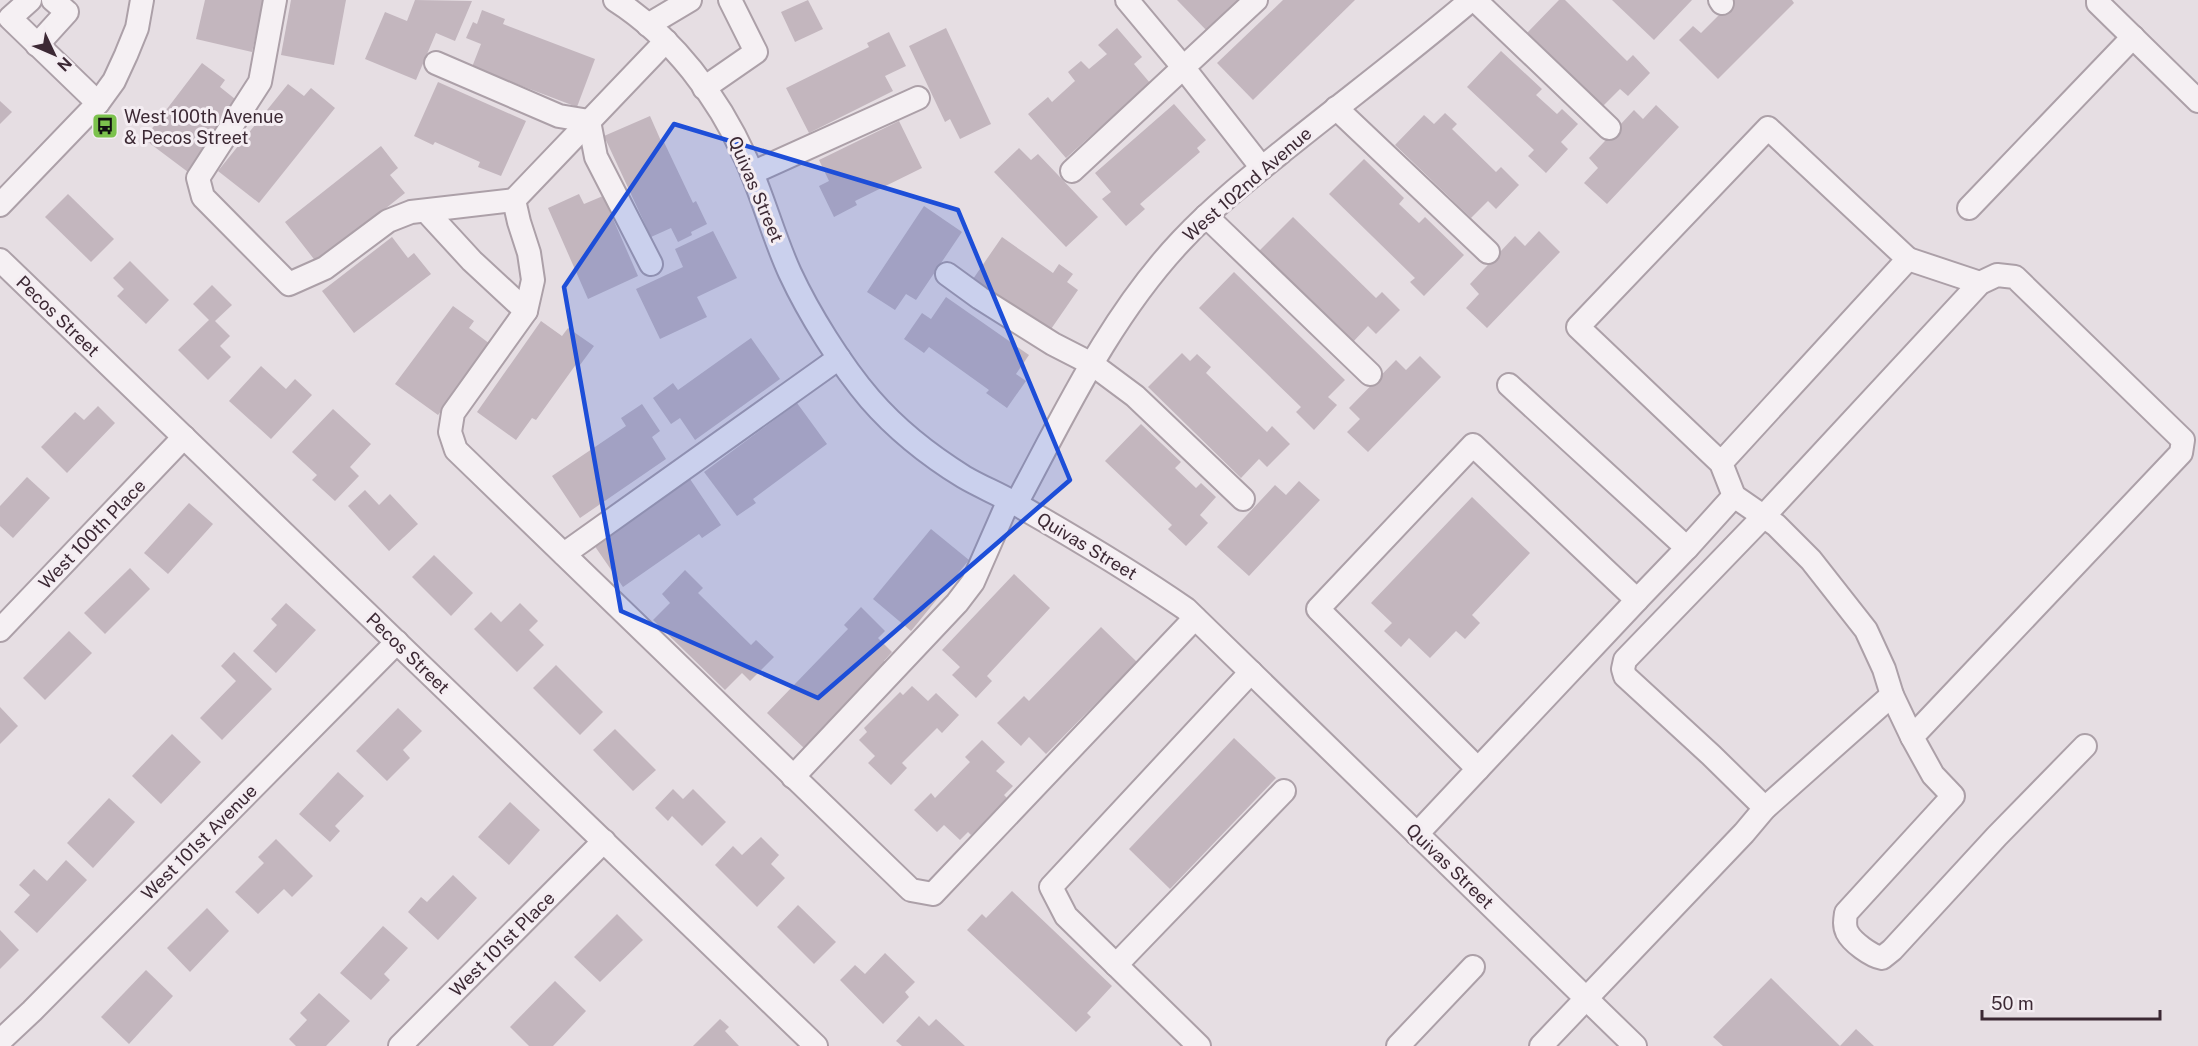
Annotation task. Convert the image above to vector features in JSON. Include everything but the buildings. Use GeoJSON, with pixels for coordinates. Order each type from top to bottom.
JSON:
{"type":"FeatureCollection","features":[{"type":"Feature","properties":{"kind":"street"},"geometry":{"type":"LineString","coordinates":[[30,0],[10,18],[99,103]]}},
{"type":"Feature","properties":{"kind":"street"},"geometry":{"type":"LineString","coordinates":[[37,45],[67,12],[53,0]]}},
{"type":"Feature","properties":{"kind":"street"},"geometry":{"type":"LineString","coordinates":[[0,205],[99,103],[114,81],[126,55],[136,28],[142,0]]}},
{"type":"Feature","properties":{"kind":"street"},"geometry":{"type":"LineString","coordinates":[[274,0],[260,82],[198,178],[202,197],[289,284],[325,268],[388,221],[411,212],[514,200],[666,41]]}},
{"type":"Feature","properties":{"kind":"street","name":"Quivas Street"},"geometry":{"type":"LineString","coordinates":[[615,0],[634,12],[666,41],[728,122],[752,173],[790,273],[839,358],[870,400],[901,430],[964,477],[1012,502],[1140,577],[1186,609],[1635,1046]]}},
{"type":"Feature","properties":{"kind":"street"},"geometry":{"type":"LineString","coordinates":[[648,25],[690,0]]}},
{"type":"Feature","properties":{"kind":"street"},"geometry":{"type":"LineString","coordinates":[[704,88],[756,52],[730,0]]}},
{"type":"Feature","properties":{"kind":"street"},"geometry":{"type":"LineString","coordinates":[[1127,0],[1262,168]]}},
{"type":"Feature","properties":{"kind":"street"},"geometry":{"type":"LineString","coordinates":[[1072,171],[1256,0]]}},
{"type":"Feature","properties":{"kind":"street"},"geometry":{"type":"LineString","coordinates":[[1473,0],[1609,128]]}},
{"type":"Feature","properties":{"kind":"street","name":"West 102nd Avenue"},"geometry":{"type":"LineString","coordinates":[[793,777],[957,603],[973,582],[1012,502],[1092,364],[1125,311],[1180,242],[1206,216],[1262,168],[1473,0]]}},
{"type":"Feature","properties":{"kind":"street"},"geometry":{"type":"LineString","coordinates":[[2098,0],[2098,3],[2198,101]]}},
{"type":"Feature","properties":{"kind":"street"},"geometry":{"type":"LineString","coordinates":[[1969,208],[2133,37]]}},
{"type":"Feature","properties":{"kind":"street"},"geometry":{"type":"LineString","coordinates":[[436,63],[558,116],[589,121]]}},
{"type":"Feature","properties":{"kind":"street"},"geometry":{"type":"LineString","coordinates":[[752,173],[918,98]]}},
{"type":"Feature","properties":{"kind":"street"},"geometry":{"type":"LineString","coordinates":[[1336,108],[1488,252]]}},
{"type":"Feature","properties":{"kind":"street"},"geometry":{"type":"LineString","coordinates":[[589,121],[596,157],[651,264]]}},
{"type":"Feature","properties":{"kind":"street"},"geometry":{"type":"LineString","coordinates":[[1980,283],[1908,259],[1768,128],[1578,327],[1721,463],[1734,496],[1776,525],[1811,560],[1866,630],[1912,738],[1933,775],[1953,796],[1846,913],[1845,923],[1848,934],[1872,956],[1882,958],[1892,950],[1997,836],[2085,746]]}},
{"type":"Feature","properties":{"kind":"street"},"geometry":{"type":"LineString","coordinates":[[514,200],[529,253],[533,280],[526,311],[453,413],[450,432],[456,450],[911,890],[933,894],[1195,618]]}},
{"type":"Feature","properties":{"kind":"street"},"geometry":{"type":"LineString","coordinates":[[426,211],[472,261],[526,311]]}},
{"type":"Feature","properties":{"kind":"street"},"geometry":{"type":"LineString","coordinates":[[1206,216],[1370,374]]}},
{"type":"Feature","properties":{"kind":"street"},"geometry":{"type":"LineString","coordinates":[[1721,463],[1908,259]]}},
{"type":"Feature","properties":{"kind":"street","name":"Pecos Street"},"geometry":{"type":"LineString","coordinates":[[0,260],[604,841],[811,1044]]}},
{"type":"Feature","properties":{"kind":"street"},"geometry":{"type":"LineString","coordinates":[[947,274],[980,298],[1053,344],[1092,364],[1135,396],[1243,499]]}},
{"type":"Feature","properties":{"kind":"street"},"geometry":{"type":"LineString","coordinates":[[1765,808],[1625,676],[1623,669],[1625,660],[1764,516],[1980,283],[1997,275],[2015,278],[2183,440],[2183,447],[2181,453],[1912,738]]}},
{"type":"Feature","properties":{"kind":"street"},"geometry":{"type":"LineString","coordinates":[[564,554],[839,358]]}},
{"type":"Feature","properties":{"kind":"street"},"geometry":{"type":"LineString","coordinates":[[1509,385],[1687,548]]}},
{"type":"Feature","properties":{"kind":"street","name":"West 100th Place"},"geometry":{"type":"LineString","coordinates":[[0,630],[184,437]]}},
{"type":"Feature","properties":{"kind":"street"},"geometry":{"type":"LineString","coordinates":[[1478,769],[1318,609],[1473,445],[1637,600]]}},
{"type":"Feature","properties":{"kind":"street"},"geometry":{"type":"LineString","coordinates":[[1417,834],[1734,496]]}},
{"type":"Feature","properties":{"kind":"street","name":"West 101st Avenue"},"geometry":{"type":"LineString","coordinates":[[0,1041],[41,1003],[397,642]]}},
{"type":"Feature","properties":{"kind":"street"},"geometry":{"type":"LineString","coordinates":[[1199,1046],[1065,916],[1051,887],[1251,672]]}},
{"type":"Feature","properties":{"kind":"street"},"geometry":{"type":"LineString","coordinates":[[1541,1046],[1744,833],[1765,808],[1892,695]]}},
{"type":"Feature","properties":{"kind":"street"},"geometry":{"type":"LineString","coordinates":[[1116,965],[1284,791]]}},
{"type":"Feature","properties":{"kind":"street","name":"West 101st Place"},"geometry":{"type":"LineString","coordinates":[[400,1046],[604,841]]}},
{"type":"Feature","properties":{"kind":"street"},"geometry":{"type":"LineString","coordinates":[[1398,1046],[1473,967]]}},
{"type":"Feature","properties":{"kind":"highlighted area"},"geometry":{"type":"Polygon","coordinates":[[[674,124],[958,210],[1070,480],[818,698],[621,611],[564,287],[674,124]]]}},
{"type":"Feature","properties":{"kind":"place","name":"West 100th Avenue & Pecos Street"},"geometry":{"type":"Point","coordinates":[105,126]}}]}
